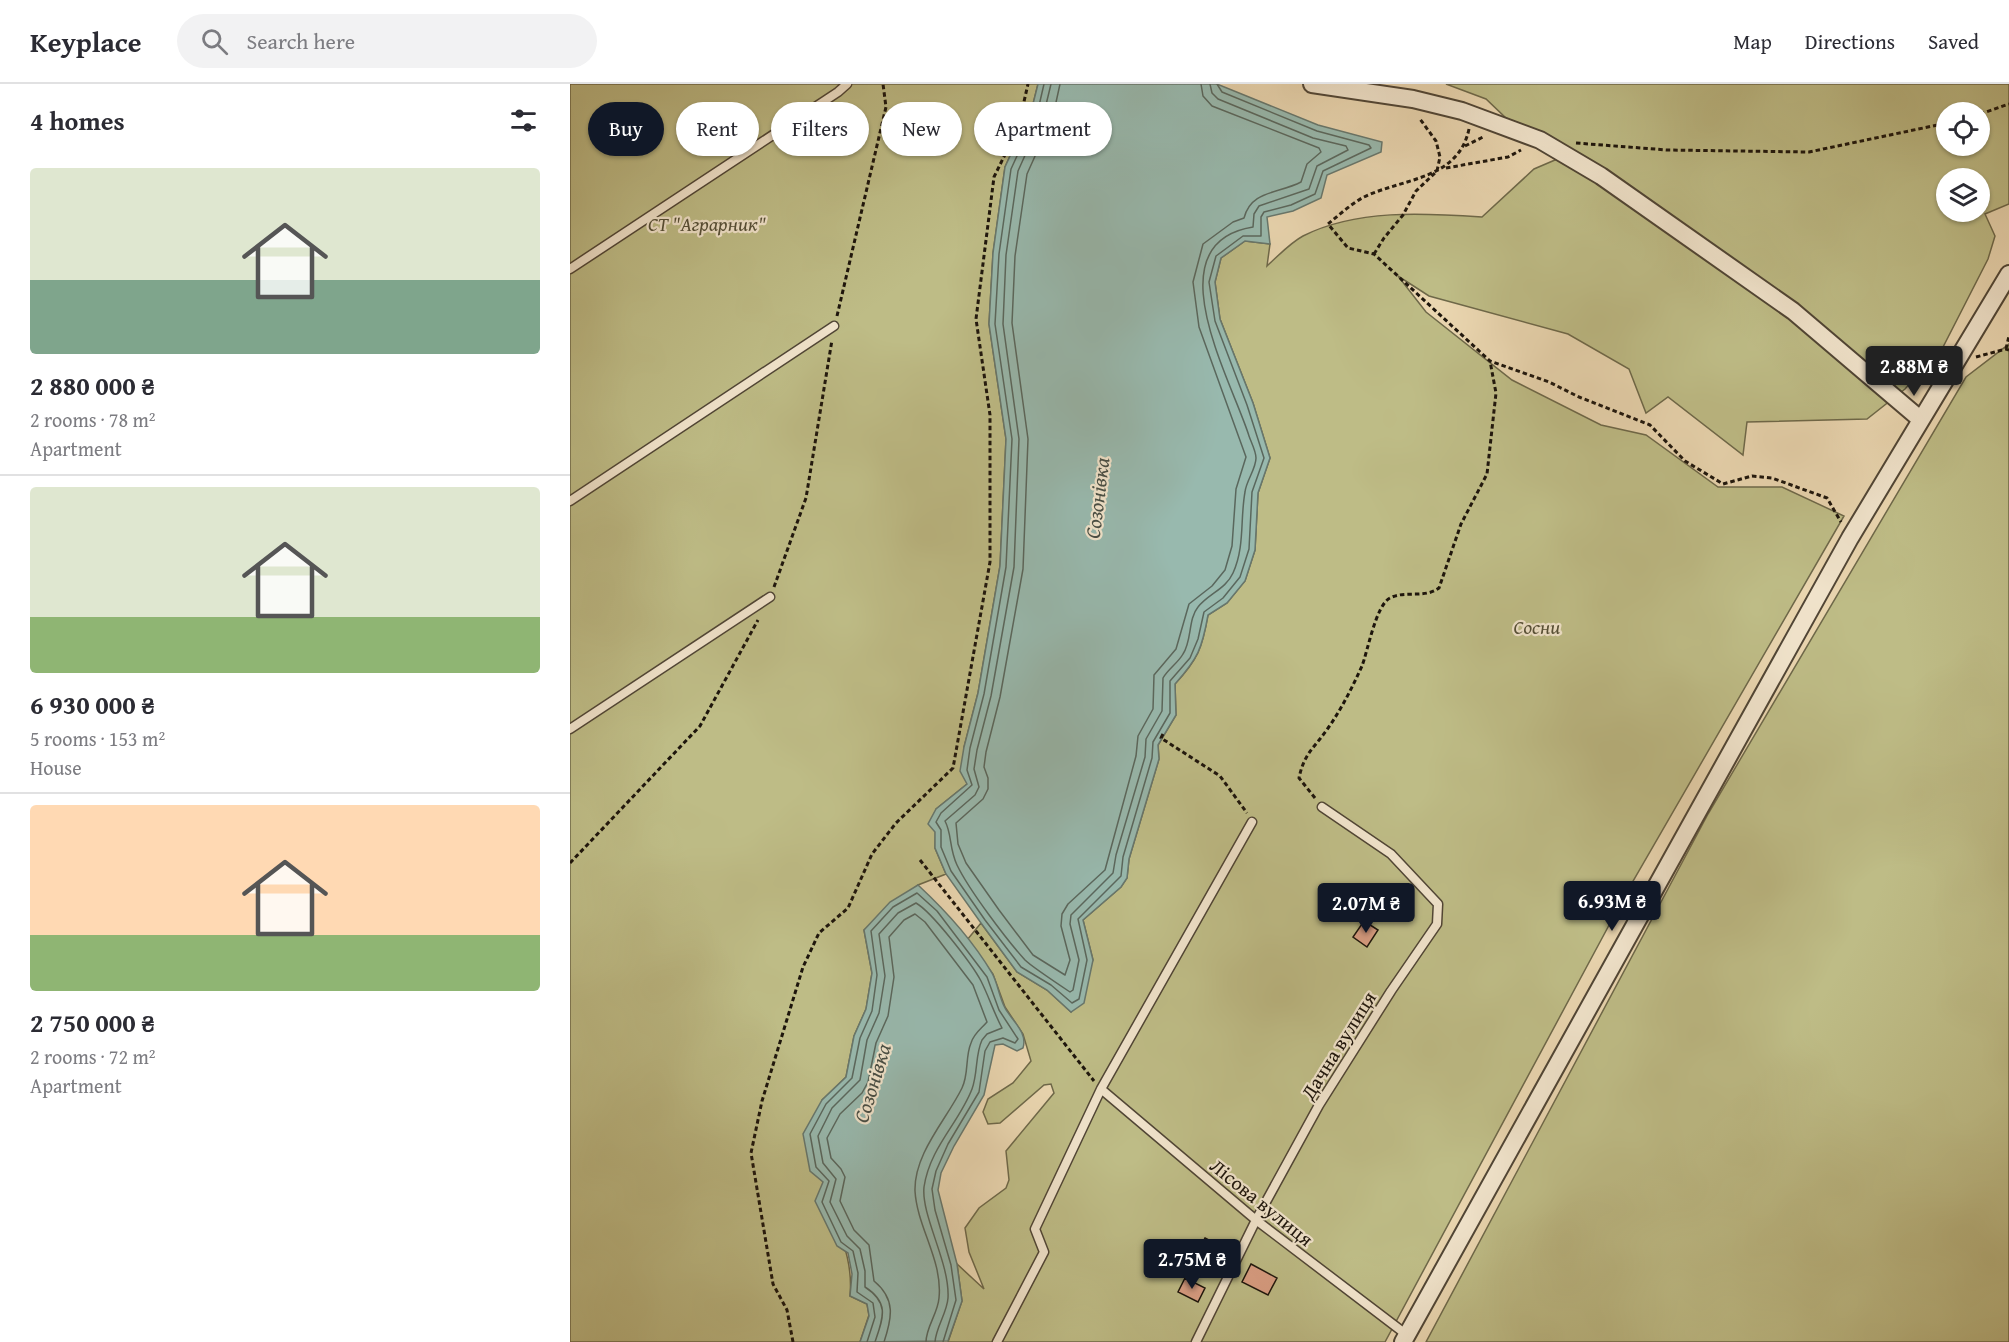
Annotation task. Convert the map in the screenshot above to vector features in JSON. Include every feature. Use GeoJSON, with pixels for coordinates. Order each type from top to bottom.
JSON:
{"type":"FeatureCollection","features":[{"type":"Feature","properties":{"kind":"street"},"geometry":{"type":"LineString","coordinates":[[1312,84],[1413,99],[1462,111],[1540,140],[1601,176],[1793,311],[1920,419]]}},
{"type":"Feature","properties":{"kind":"street"},"geometry":{"type":"LineString","coordinates":[[1405,1339],[1850,538],[2009,274]]}},
{"type":"Feature","properties":{"kind":"lane"},"geometry":{"type":"LineString","coordinates":[[570,269],[847,84]]}},
{"type":"Feature","properties":{"kind":"lane"},"geometry":{"type":"LineString","coordinates":[[570,501],[834,326]]}},
{"type":"Feature","properties":{"kind":"lane"},"geometry":{"type":"LineString","coordinates":[[570,729],[770,597]]}},
{"type":"Feature","properties":{"kind":"lane","name":"Дачна вулиця"},"geometry":{"type":"LineString","coordinates":[[1197,1342],[1256,1220],[1319,1105],[1391,991],[1437,924],[1438,904],[1391,854],[1322,807]]}},
{"type":"Feature","properties":{"kind":"lane"},"geometry":{"type":"LineString","coordinates":[[997,1342],[1044,1252],[1035,1229],[1101,1089],[1252,822]]}},
{"type":"Feature","properties":{"kind":"lane","name":"Лісова вулиця"},"geometry":{"type":"LineString","coordinates":[[1101,1089],[1256,1220],[1405,1339]]}},
{"type":"Feature","properties":{"kind":"path"},"geometry":{"type":"LineString","coordinates":[[570,863],[699,726],[770,597],[806,498],[834,326],[886,107],[883,84]]}},
{"type":"Feature","properties":{"kind":"path"},"geometry":{"type":"LineString","coordinates":[[793,1342],[787,1310],[773,1284],[751,1153],[762,1101],[803,967],[819,933],[848,908],[872,854],[896,823],[953,768],[990,562],[990,415],[976,319],[994,177],[1018,128],[1028,84]]}},
{"type":"Feature","properties":{"kind":"path"},"geometry":{"type":"LineString","coordinates":[[1990,111],[2009,104]]}},
{"type":"Feature","properties":{"kind":"path"},"geometry":{"type":"LineString","coordinates":[[1444,168],[1466,146],[1470,127],[1462,111]]}},
{"type":"Feature","properties":{"kind":"path"},"geometry":{"type":"LineString","coordinates":[[1374,255],[1383,238],[1403,215],[1416,191],[1437,171],[1440,158],[1436,141],[1420,119]]}},
{"type":"Feature","properties":{"kind":"path"},"geometry":{"type":"LineString","coordinates":[[1575,142],[1667,150],[1809,152],[1936,125]]}},
{"type":"Feature","properties":{"kind":"path"},"geometry":{"type":"LineString","coordinates":[[1540,140],[1508,157],[1444,168],[1361,199],[1328,224],[1348,248],[1374,255],[1490,361],[1549,382],[1579,397],[1650,424],[1684,461],[1723,484],[1752,476],[1772,478],[1827,498],[1850,538]]}},
{"type":"Feature","properties":{"kind":"path"},"geometry":{"type":"LineString","coordinates":[[1957,362],[2008,350],[2009,336]]}},
{"type":"Feature","properties":{"kind":"path"},"geometry":{"type":"LineString","coordinates":[[1322,807],[1299,778],[1303,758],[1326,730],[1352,688],[1369,649],[1380,609],[1390,598],[1432,594],[1439,588],[1461,524],[1487,474],[1496,393],[1490,361]]}},
{"type":"Feature","properties":{"kind":"path"},"geometry":{"type":"LineString","coordinates":[[1163,734],[1161,738],[1220,776],[1252,822]]}},
{"type":"Feature","properties":{"kind":"path"},"geometry":{"type":"LineString","coordinates":[[920,860],[1101,1089]]}},
{"type":"Feature","properties":{"kind":"green space","name":"СТ \"Аграрник\""},"geometry":{"type":"Polygon","coordinates":[[[570,84],[1038,84],[1034,102],[974,102],[974,156],[1010,156],[1005,167],[993,253],[989,324],[1006,439],[1000,566],[978,693],[964,747],[967,784],[936,809],[935,848],[946,874],[918,885],[864,930],[872,973],[866,1009],[854,1036],[846,1077],[822,1100],[822,1175],[846,1252],[850,1296],[867,1304],[869,1315],[860,1342],[570,1342],[570,84]]]}},
{"type":"Feature","properties":{"kind":"green space","name":"Сосни"},"geometry":{"type":"Polygon","coordinates":[[[1446,84],[2009,84],[2009,204],[1990,212],[1990,168],[1936,168],[1936,222],[1989,222],[1995,236],[1988,259],[1943,347],[1905,389],[1867,419],[1747,422],[1743,455],[1668,397],[1646,413],[1629,369],[1568,334],[1429,296],[1398,276],[1426,312],[1512,380],[1601,425],[1646,435],[1718,487],[1782,487],[1844,516],[1629,888],[1385,1342],[948,1342],[962,1301],[957,1264],[984,1289],[969,1252],[965,1228],[979,1208],[1006,1188],[1009,1180],[1006,1151],[1054,1093],[1051,1084],[1044,1085],[1000,1123],[988,1124],[983,1112],[988,1099],[1013,1083],[1031,1061],[1023,1034],[1005,1007],[993,974],[967,940],[981,923],[1017,972],[1047,990],[1071,1012],[1093,960],[1083,920],[1121,887],[1127,878],[1129,859],[1159,759],[1158,745],[1176,715],[1175,684],[1198,653],[1208,615],[1227,603],[1245,581],[1255,550],[1258,493],[1270,458],[1253,403],[1220,319],[1215,282],[1221,258],[1245,241],[1270,244],[1267,266],[1303,236],[1324,227],[1368,217],[1437,214],[1482,217],[1534,169],[1562,157],[1559,141],[1506,118],[1486,99],[1446,84]]]}},
{"type":"Feature","properties":{"kind":"green space"},"geometry":{"type":"Polygon","coordinates":[[[2009,344],[2009,1342],[1426,1342],[1708,814],[1966,377],[2009,344]]]}},
{"type":"Feature","properties":{"kind":"water","name":"Созонівка"},"geometry":{"type":"Polygon","coordinates":[[[1038,84],[1217,84],[1318,125],[1382,142],[1381,152],[1327,175],[1321,198],[1293,211],[1267,217],[1270,244],[1245,241],[1221,258],[1215,282],[1220,319],[1253,403],[1270,458],[1258,493],[1255,550],[1245,581],[1227,603],[1208,615],[1198,652],[1175,684],[1176,715],[1158,745],[1159,759],[1129,859],[1127,878],[1121,887],[1083,920],[1093,960],[1084,1003],[1071,1012],[1047,990],[1017,972],[946,874],[935,848],[935,832],[928,824],[936,809],[967,784],[960,771],[978,693],[1000,566],[1006,439],[989,324],[993,253],[1005,167],[1010,156],[1112,156],[1112,102],[1034,102],[1038,84]]]}},
{"type":"Feature","properties":{"kind":"water","name":"Созонівка"},"geometry":{"type":"Polygon","coordinates":[[[918,885],[958,926],[976,949],[994,977],[1005,1008],[1021,1032],[1024,1042],[1023,1048],[1017,1051],[1003,1044],[995,1045],[984,1095],[941,1173],[938,1190],[957,1264],[962,1301],[948,1341],[860,1342],[869,1316],[867,1304],[850,1296],[852,1274],[848,1253],[837,1246],[815,1201],[823,1182],[810,1171],[803,1134],[822,1100],[846,1077],[854,1036],[866,1009],[872,973],[864,930],[890,902],[918,885]]]}},
{"type":"Feature","properties":{"kind":"building"},"geometry":{"type":"Polygon","coordinates":[[[1364,921],[1378,930],[1367,947],[1353,937],[1364,921]]]}},
{"type":"Feature","properties":{"kind":"building"},"geometry":{"type":"Polygon","coordinates":[[[1205,1238],[1227,1250],[1218,1269],[1195,1257],[1205,1238]]]}},
{"type":"Feature","properties":{"kind":"building"},"geometry":{"type":"Polygon","coordinates":[[[1251,1264],[1277,1278],[1268,1295],[1242,1282],[1251,1264]]]}},
{"type":"Feature","properties":{"kind":"building"},"geometry":{"type":"Polygon","coordinates":[[[1185,1278],[1205,1288],[1198,1302],[1178,1292],[1185,1278]]]}}]}
